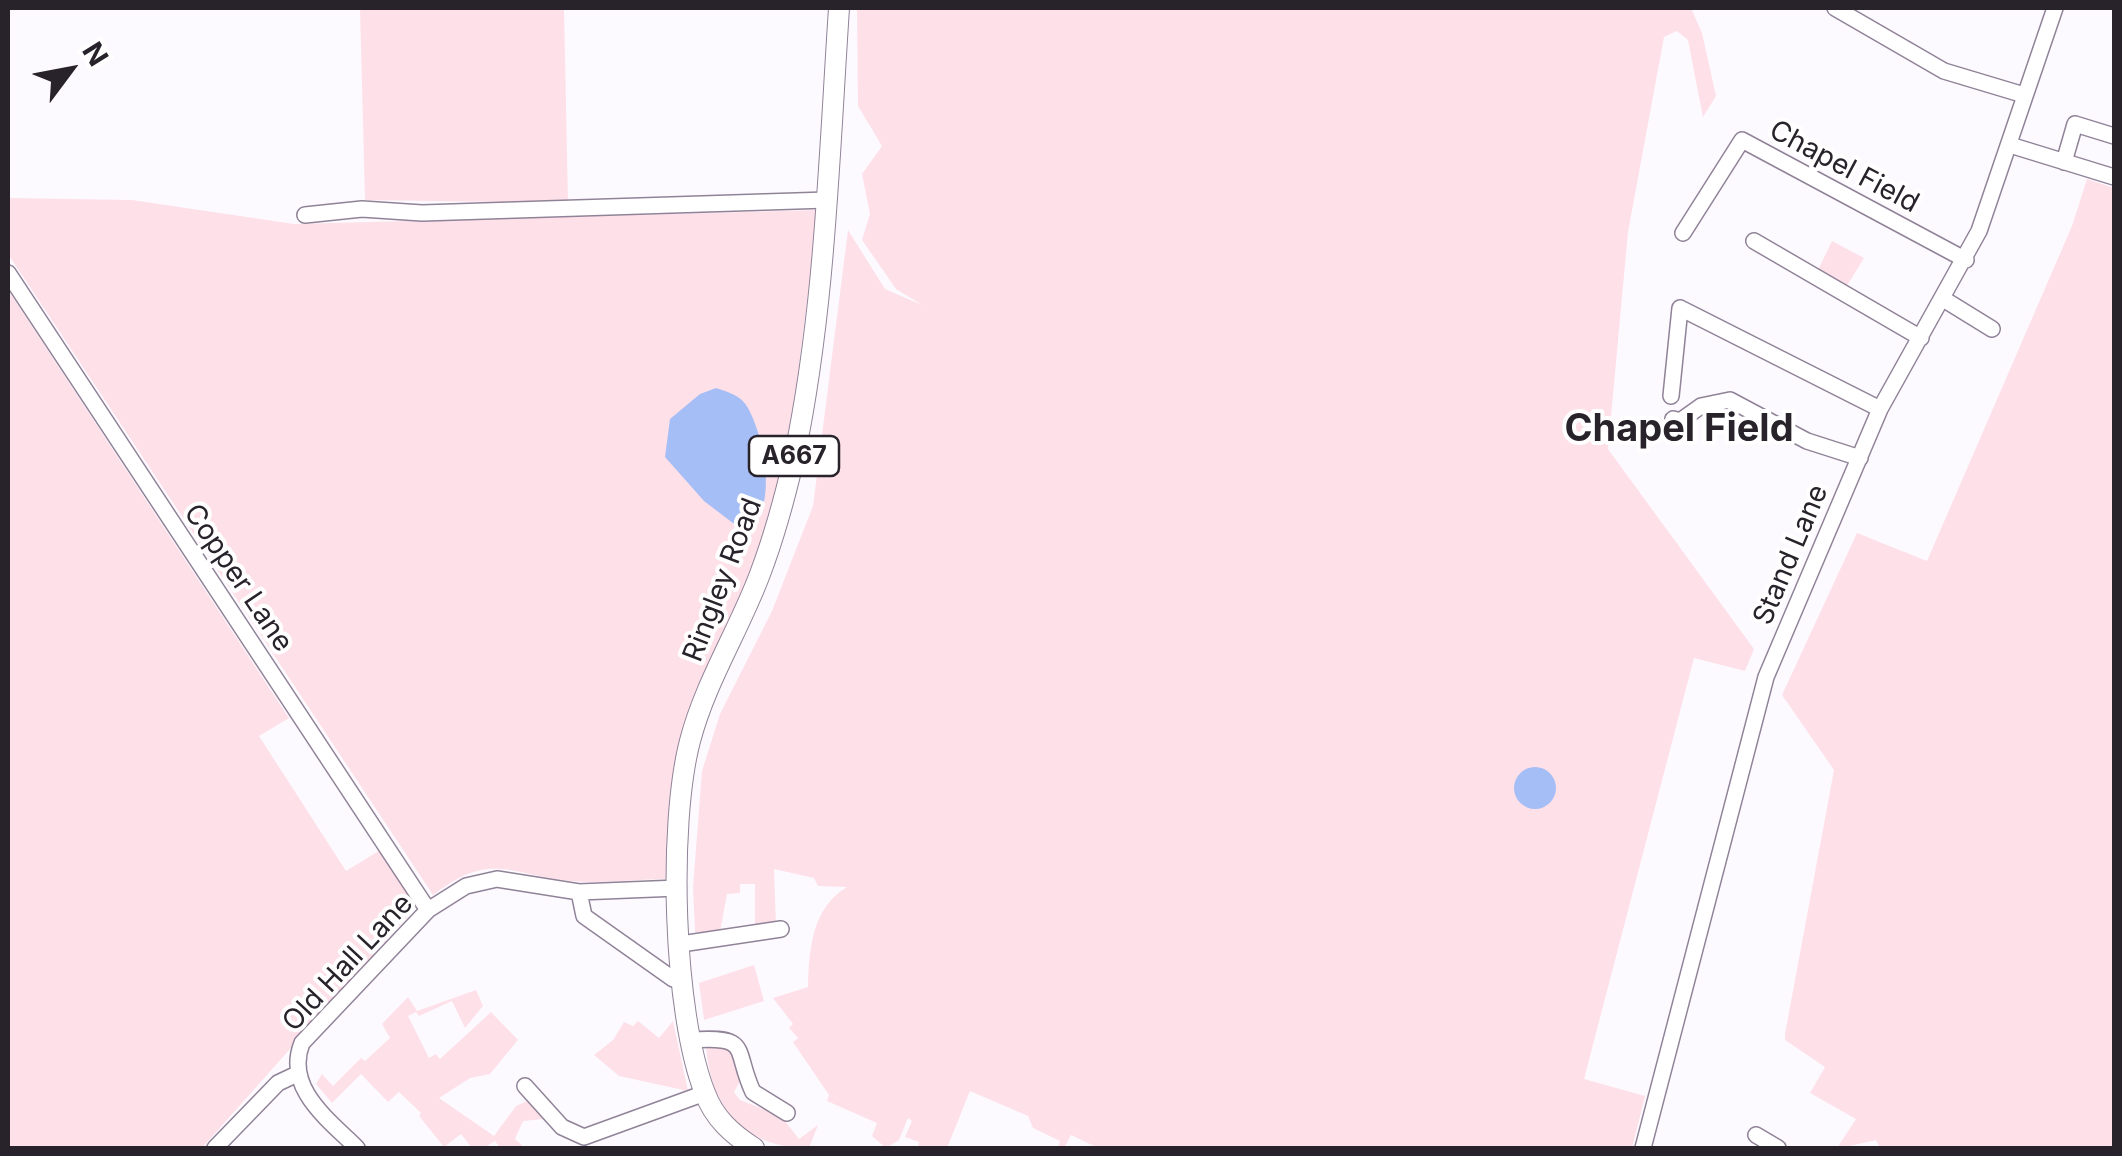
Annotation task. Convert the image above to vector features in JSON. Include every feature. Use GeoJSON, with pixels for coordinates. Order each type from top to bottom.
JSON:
{"type":"FeatureCollection","features":[{"type":"Feature","properties":{"kind":"main road","name":"Ringley Road"},"geometry":{"type":"LineString","coordinates":[[754,1148],[728,1129],[705,1093],[683,977],[678,888],[690,741],[761,572],[793,459],[814,331],[839,8]]}},
{"type":"Feature","properties":{"kind":"street"},"geometry":{"type":"LineString","coordinates":[[1835,8],[1944,71],[2024,95]]}},
{"type":"Feature","properties":{"kind":"street","name":"Stand Lane"},"geometry":{"type":"LineString","coordinates":[[1643,1148],[1766,677],[1880,410],[1966,260],[2010,145],[2055,8]]}},
{"type":"Feature","properties":{"kind":"street"},"geometry":{"type":"LineString","coordinates":[[2064,162],[2076,124],[2114,136]]}},
{"type":"Feature","properties":{"kind":"street","name":"Chapel Field"},"geometry":{"type":"LineString","coordinates":[[1683,232],[1742,140],[1966,260]]}},
{"type":"Feature","properties":{"kind":"street"},"geometry":{"type":"LineString","coordinates":[[2010,145],[2114,177]]}},
{"type":"Feature","properties":{"kind":"street"},"geometry":{"type":"LineString","coordinates":[[305,216],[362,209],[422,212],[827,200]]}},
{"type":"Feature","properties":{"kind":"street"},"geometry":{"type":"LineString","coordinates":[[1754,241],[1922,338]]}},
{"type":"Feature","properties":{"kind":"street","name":"Copper Lane"},"geometry":{"type":"LineString","coordinates":[[8,273],[428,910]]}},
{"type":"Feature","properties":{"kind":"street"},"geometry":{"type":"LineString","coordinates":[[1945,300],[1992,329]]}},
{"type":"Feature","properties":{"kind":"street"},"geometry":{"type":"LineString","coordinates":[[1671,396],[1680,308],[1880,410]]}},
{"type":"Feature","properties":{"kind":"street"},"geometry":{"type":"LineString","coordinates":[[1673,419],[1680,421],[1716,400],[1730,400],[1807,441],[1860,458]]}},
{"type":"Feature","properties":{"kind":"street","name":"Old Hall Lane"},"geometry":{"type":"LineString","coordinates":[[214,1148],[278,1082],[298,1074],[302,1043],[428,910],[466,886],[497,879],[579,892],[678,888]]}},
{"type":"Feature","properties":{"kind":"street"},"geometry":{"type":"LineString","coordinates":[[579,892],[584,916],[673,979],[683,977]]}},
{"type":"Feature","properties":{"kind":"street"},"geometry":{"type":"LineString","coordinates":[[681,944],[781,929]]}},
{"type":"Feature","properties":{"kind":"street"},"geometry":{"type":"LineString","coordinates":[[692,1040],[726,1038],[734,1042],[745,1060],[754,1092],[787,1113]]}},
{"type":"Feature","properties":{"kind":"street"},"geometry":{"type":"LineString","coordinates":[[298,1074],[318,1108],[357,1148]]}},
{"type":"Feature","properties":{"kind":"street"},"geometry":{"type":"LineString","coordinates":[[525,1086],[562,1127],[584,1137],[705,1093]]}},
{"type":"Feature","properties":{"kind":"street"},"geometry":{"type":"LineString","coordinates":[[1756,1135],[1773,1147]]}},
{"type":"Feature","properties":{"kind":"shaded area"},"geometry":{"type":"Polygon","coordinates":[[[360,8],[564,8],[568,203],[365,200],[360,8]]]}},
{"type":"Feature","properties":{"kind":"shaded area"},"geometry":{"type":"Polygon","coordinates":[[[857,8],[1691,8],[1702,33],[1716,96],[1703,117],[1688,40],[1677,31],[1664,37],[1628,232],[1608,449],[1754,649],[1745,671],[1694,658],[1584,1079],[1645,1096],[1632,1148],[1098,1148],[1071,1135],[1064,1148],[1058,1148],[1060,1141],[1033,1128],[1028,1116],[970,1091],[947,1148],[918,1148],[919,1142],[905,1137],[912,1121],[908,1118],[899,1140],[886,1148],[872,1136],[877,1123],[827,1101],[829,1095],[793,1042],[798,1038],[789,1028],[793,1024],[773,998],[808,987],[812,944],[820,918],[826,906],[847,887],[818,886],[814,878],[774,869],[776,926],[755,929],[755,884],[740,884],[740,893],[727,894],[720,932],[695,932],[693,887],[702,771],[720,714],[772,611],[813,506],[848,230],[885,289],[922,305],[896,289],[862,240],[870,214],[862,174],[882,146],[858,106],[857,8]]]}},
{"type":"Feature","properties":{"kind":"shaded area"},"geometry":{"type":"Polygon","coordinates":[[[2087,179],[2114,188],[2114,1148],[1880,1148],[1876,1140],[1841,1148],[1839,1145],[1856,1119],[1810,1093],[1825,1067],[1785,1040],[1834,770],[1782,695],[1857,533],[1927,561],[2072,226],[2087,179]]]}},
{"type":"Feature","properties":{"kind":"shaded area"},"geometry":{"type":"Polygon","coordinates":[[[8,198],[132,200],[294,224],[818,210],[790,440],[757,567],[674,769],[666,879],[584,882],[486,869],[453,881],[433,895],[8,254],[8,198]]]}},
{"type":"Feature","properties":{"kind":"shaded area"},"geometry":{"type":"Polygon","coordinates":[[[1832,241],[1864,258],[1845,289],[1817,272],[1832,241]]]}},
{"type":"Feature","properties":{"kind":"shaded area"},"geometry":{"type":"Polygon","coordinates":[[[8,290],[289,718],[259,736],[346,871],[382,849],[418,905],[202,1148],[8,1148],[8,290]]]}},
{"type":"Feature","properties":{"kind":"shaded area"},"geometry":{"type":"Polygon","coordinates":[[[754,965],[764,1001],[704,1020],[699,983],[754,965]]]}},
{"type":"Feature","properties":{"kind":"shaded area"},"geometry":{"type":"Polygon","coordinates":[[[476,990],[483,1006],[465,1028],[452,1001],[419,1016],[416,1012],[408,1016],[429,1058],[436,1054],[440,1059],[491,1012],[518,1040],[490,1074],[470,1078],[439,1098],[494,1136],[516,1106],[529,1100],[555,1130],[542,1119],[523,1121],[515,1139],[525,1148],[500,1148],[495,1141],[484,1148],[472,1148],[461,1134],[444,1147],[419,1116],[421,1113],[399,1092],[388,1102],[361,1074],[332,1103],[316,1084],[322,1074],[333,1086],[361,1058],[365,1061],[390,1038],[382,1024],[408,997],[417,1011],[476,990]]]}},
{"type":"Feature","properties":{"kind":"shaded area"},"geometry":{"type":"Polygon","coordinates":[[[638,1021],[659,1038],[673,1021],[688,1091],[619,1076],[594,1055],[613,1040],[624,1022],[633,1026],[638,1021]]]}},
{"type":"Feature","properties":{"kind":"shaded area"},"geometry":{"type":"Polygon","coordinates":[[[706,1045],[727,1046],[740,1061],[739,1083],[734,1092],[740,1100],[781,1116],[799,1139],[818,1125],[809,1148],[766,1141],[735,1120],[715,1088],[706,1045]]]}},
{"type":"Feature","properties":{"kind":"water"},"geometry":{"type":"Polygon","coordinates":[[[716,388],[745,404],[764,455],[763,508],[746,533],[704,501],[665,457],[670,419],[700,394],[716,388]]]}},
{"type":"Feature","properties":{"kind":"water"},"geometry":{"type":"Polygon","coordinates":[[[1535,767],[1550,773],[1556,788],[1550,803],[1535,809],[1520,803],[1514,788],[1520,773],[1535,767]]]}},
{"type":"Feature","properties":{"kind":"district","name":"Chapel Field"},"geometry":{"type":"Point","coordinates":[1679,430]}}]}
